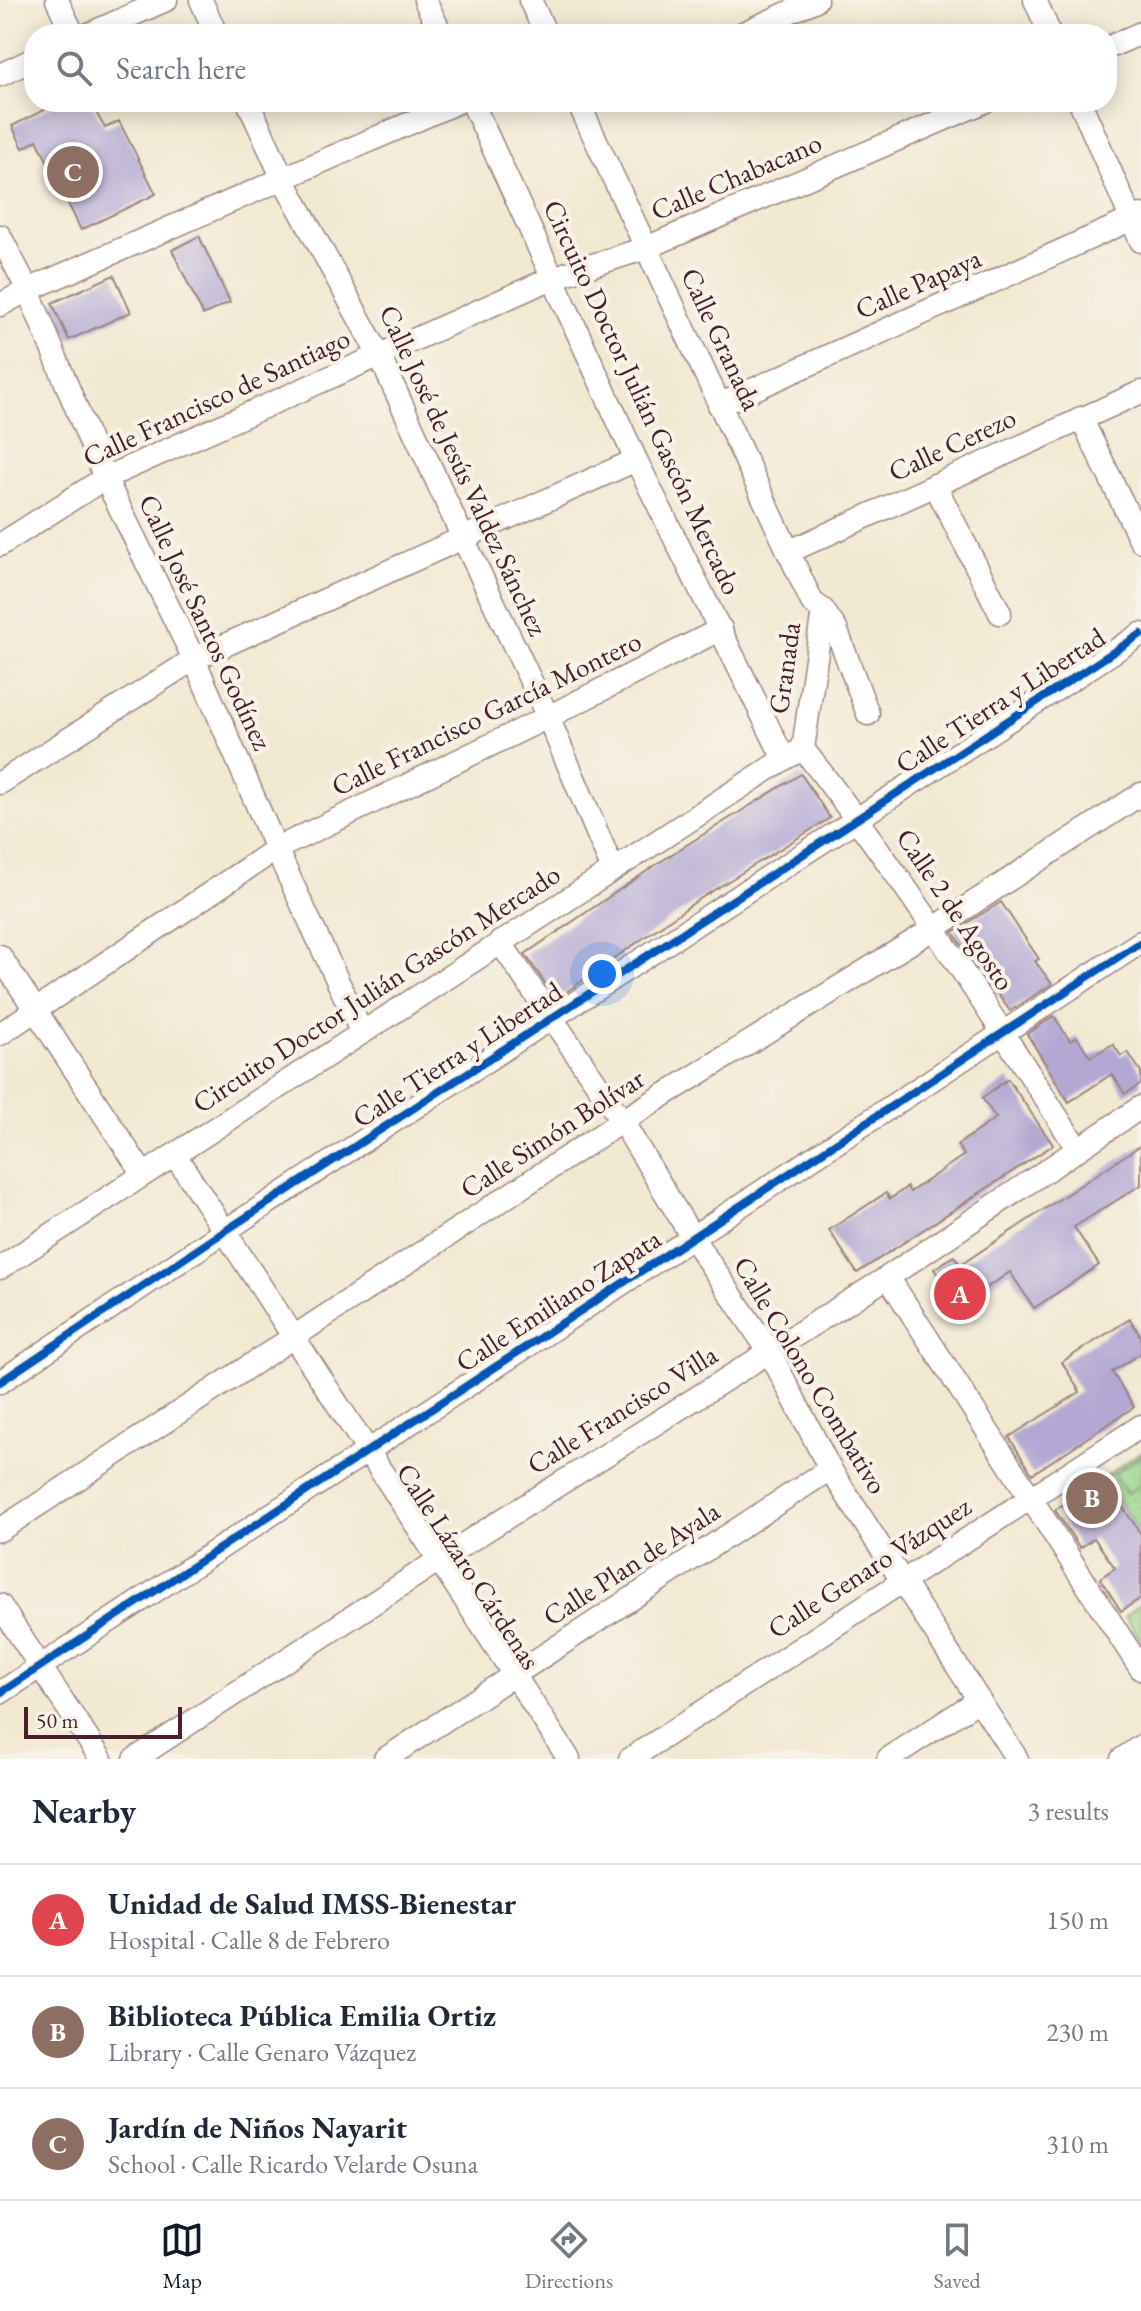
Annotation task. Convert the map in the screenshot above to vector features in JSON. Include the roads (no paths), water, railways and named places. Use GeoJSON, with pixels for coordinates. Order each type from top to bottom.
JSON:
{"type":"FeatureCollection","features":[{"type":"Feature","properties":{"kind":"street"},"geometry":{"type":"LineString","coordinates":[[57,0],[68,24]]}},
{"type":"Feature","properties":{"kind":"street"},"geometry":{"type":"LineString","coordinates":[[112,24],[166,0]]}},
{"type":"Feature","properties":{"kind":"street"},"geometry":{"type":"LineString","coordinates":[[201,0],[212,24]]}},
{"type":"Feature","properties":{"kind":"street"},"geometry":{"type":"LineString","coordinates":[[425,0],[436,24]]}},
{"type":"Feature","properties":{"kind":"street"},"geometry":{"type":"LineString","coordinates":[[530,0],[541,24]]}},
{"type":"Feature","properties":{"kind":"street"},"geometry":{"type":"LineString","coordinates":[[763,24],[816,0]]}},
{"type":"Feature","properties":{"kind":"street"},"geometry":{"type":"LineString","coordinates":[[1035,0],[1046,24]]}},
{"type":"Feature","properties":{"kind":"street"},"geometry":{"type":"LineString","coordinates":[[1117,44],[1141,33]]}},
{"type":"Feature","properties":{"kind":"street"},"geometry":{"type":"LineString","coordinates":[[0,75],[24,64]]}},
{"type":"Feature","properties":{"kind":"street","name":"Calle José de Jesús Valdez Sánchez"},"geometry":{"type":"LineString","coordinates":[[253,112],[283,179],[379,355],[548,717],[613,870]]}},
{"type":"Feature","properties":{"kind":"street"},"geometry":{"type":"LineString","coordinates":[[0,305],[435,112]]}},
{"type":"Feature","properties":{"kind":"street","name":"Circuito Doctor Julián Gascón Mercado"},"geometry":{"type":"LineString","coordinates":[[0,1268],[361,1031],[794,754],[721,629],[636,460],[477,112]]}},
{"type":"Feature","properties":{"kind":"street","name":"Calle Granada"},"geometry":{"type":"LineString","coordinates":[[586,112],[788,552],[817,606],[836,629],[868,714]]}},
{"type":"Feature","properties":{"kind":"street","name":"Calle Chabacano"},"geometry":{"type":"LineString","coordinates":[[552,278],[646,248],[961,112]]}},
{"type":"Feature","properties":{"kind":"street"},"geometry":{"type":"LineString","coordinates":[[1085,112],[1136,217],[1141,241]]}},
{"type":"Feature","properties":{"kind":"street","name":"Calle Papaya"},"geometry":{"type":"LineString","coordinates":[[719,405],[1136,217]]}},
{"type":"Feature","properties":{"kind":"street","name":"Calle José Santos Godínez"},"geometry":{"type":"LineString","coordinates":[[0,236],[28,290],[105,478],[194,659],[276,849],[361,1031]]}},
{"type":"Feature","properties":{"kind":"street","name":"Calle Francisco de Santiago"},"geometry":{"type":"LineString","coordinates":[[0,545],[105,478],[552,278]]}},
{"type":"Feature","properties":{"kind":"street","name":"Calle Cerezo"},"geometry":{"type":"LineString","coordinates":[[788,552],[1141,392]]}},
{"type":"Feature","properties":{"kind":"street"},"geometry":{"type":"LineString","coordinates":[[1081,418],[1141,541]]}},
{"type":"Feature","properties":{"kind":"street"},"geometry":{"type":"LineString","coordinates":[[0,783],[194,659],[636,460]]}},
{"type":"Feature","properties":{"kind":"street"},"geometry":{"type":"LineString","coordinates":[[935,485],[1000,613]]}},
{"type":"Feature","properties":{"kind":"street","name":"Granada"},"geometry":{"type":"LineString","coordinates":[[794,754],[817,606]]}},
{"type":"Feature","properties":{"kind":"street","name":"Calle Francisco García Montero"},"geometry":{"type":"LineString","coordinates":[[0,1034],[276,849],[721,629]]}},
{"type":"Feature","properties":{"kind":"street","name":"Calle Tierra y Libertad"},"geometry":{"type":"LineString","coordinates":[[0,1382],[225,1231],[1141,634]]}},
{"type":"Feature","properties":{"kind":"street","name":"Calle 2 de Agosto"},"geometry":{"type":"LineString","coordinates":[[794,754],[858,819],[1004,1034],[1077,1148]]}},
{"type":"Feature","properties":{"kind":"street","name":"Calle Simón Bolívar"},"geometry":{"type":"LineString","coordinates":[[0,1530],[622,1121],[933,929],[1141,794]]}},
{"type":"Feature","properties":{"kind":"street","name":"Calle Colono Combativo"},"geometry":{"type":"LineString","coordinates":[[500,942],[622,1121],[692,1237],[769,1351],[830,1469],[1017,1759]]}},
{"type":"Feature","properties":{"kind":"street","name":"Calle Emiliano Zapata"},"geometry":{"type":"LineString","coordinates":[[0,1693],[1141,942]]}},
{"type":"Feature","properties":{"kind":"street"},"geometry":{"type":"LineString","coordinates":[[0,956],[143,1174]]}},
{"type":"Feature","properties":{"kind":"street","name":"Calle Francisco Villa"},"geometry":{"type":"LineString","coordinates":[[135,1759],[439,1560],[888,1277],[1141,1107]]}},
{"type":"Feature","properties":{"kind":"street","name":"Calle Lázaro Cárdenas"},"geometry":{"type":"LineString","coordinates":[[175,1155],[569,1759]]}},
{"type":"Feature","properties":{"kind":"street"},"geometry":{"type":"LineString","coordinates":[[888,1277],[1141,1669]]}},
{"type":"Feature","properties":{"kind":"street","name":"Calle Genaro Vázquez"},"geometry":{"type":"LineString","coordinates":[[630,1759],[1141,1426]]}},
{"type":"Feature","properties":{"kind":"street","name":"Calle Plan de Ayala"},"geometry":{"type":"LineString","coordinates":[[385,1759],[830,1469]]}},
{"type":"Feature","properties":{"kind":"street"},"geometry":{"type":"LineString","coordinates":[[0,1605],[101,1759]]}},
{"type":"Feature","properties":{"kind":"street"},"geometry":{"type":"LineString","coordinates":[[888,1759],[979,1700]]}},
{"type":"Feature","properties":{"kind":"street"},"geometry":{"type":"LineString","coordinates":[[1122,1759],[1141,1746]]}},
{"type":"Feature","properties":{"kind":"place","name":"Jardín de Niños Nayarit"},"geometry":{"type":"Point","coordinates":[73,172]}},
{"type":"Feature","properties":{"kind":"place","name":"Unidad de Salud IMSS-Bienestar"},"geometry":{"type":"Point","coordinates":[960,1294]}},
{"type":"Feature","properties":{"kind":"place","name":"Biblioteca Pública Emilia Ortiz"},"geometry":{"type":"Point","coordinates":[1092,1498]}}]}
